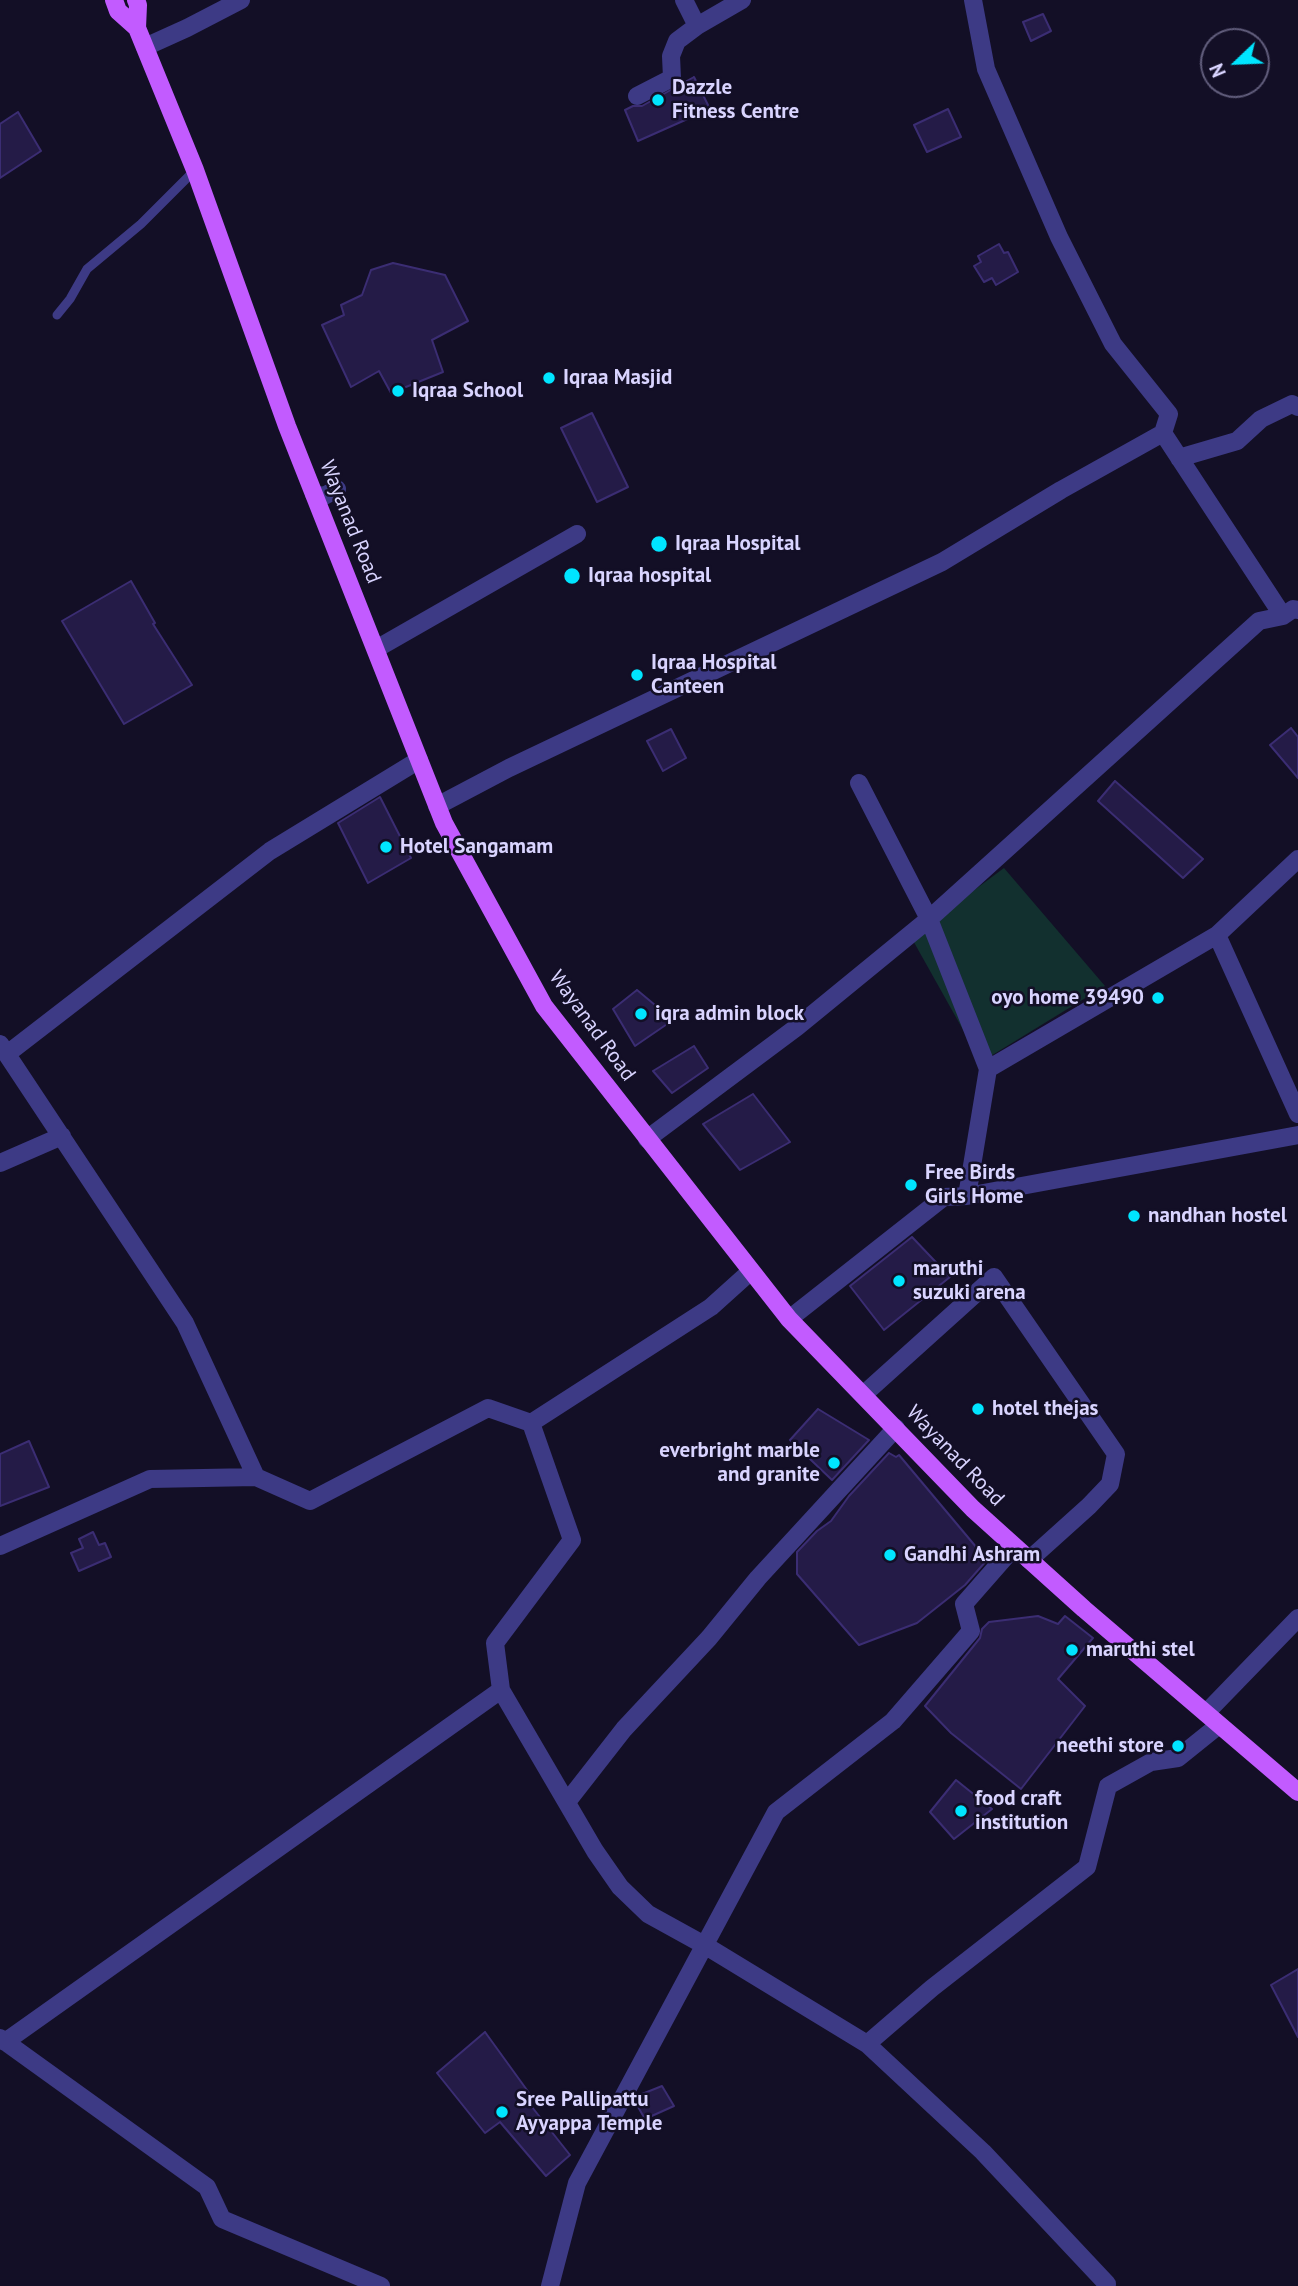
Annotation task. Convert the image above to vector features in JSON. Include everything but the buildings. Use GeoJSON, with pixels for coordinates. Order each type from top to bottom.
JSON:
{"type":"FeatureCollection","features":[{"type":"Feature","properties":{"kind":"main road"},"geometry":{"type":"LineString","coordinates":[[114,0],[118,11],[137,28]]}},
{"type":"Feature","properties":{"kind":"main road","name":"Wayanad Road"},"geometry":{"type":"LineString","coordinates":[[136,0],[137,28],[195,170],[282,413],[437,806],[544,1006],[789,1319],[973,1509],[1298,1792]]}},
{"type":"Feature","properties":{"kind":"street"},"geometry":{"type":"LineString","coordinates":[[145,47],[241,0]]}},
{"type":"Feature","properties":{"kind":"street"},"geometry":{"type":"LineString","coordinates":[[684,0],[697,26]]}},
{"type":"Feature","properties":{"kind":"street"},"geometry":{"type":"LineString","coordinates":[[637,96],[672,78],[671,56],[677,41],[742,0]]}},
{"type":"Feature","properties":{"kind":"street"},"geometry":{"type":"LineString","coordinates":[[437,806],[509,768],[942,562],[1061,490],[1163,433],[1169,414],[1113,344],[1049,213],[986,69],[973,0]]}},
{"type":"Feature","properties":{"kind":"street"},"geometry":{"type":"LineString","coordinates":[[1179,458],[1237,441],[1261,419],[1292,404],[1298,407]]}},
{"type":"Feature","properties":{"kind":"street"},"geometry":{"type":"LineString","coordinates":[[647,1139],[797,1027],[929,919],[1259,621],[1291,613],[1163,433]]}},
{"type":"Feature","properties":{"kind":"street"},"geometry":{"type":"LineString","coordinates":[[314,494],[324,496],[337,489]]}},
{"type":"Feature","properties":{"kind":"street"},"geometry":{"type":"LineString","coordinates":[[376,649],[577,534]]}},
{"type":"Feature","properties":{"kind":"street"},"geometry":{"type":"LineString","coordinates":[[256,1477],[185,1323],[4,1049],[270,851],[419,760]]}},
{"type":"Feature","properties":{"kind":"street"},"geometry":{"type":"LineString","coordinates":[[859,783],[929,919],[988,1069],[968,1195]]}},
{"type":"Feature","properties":{"kind":"street"},"geometry":{"type":"LineString","coordinates":[[988,1069],[1217,935],[1298,859]]}},
{"type":"Feature","properties":{"kind":"street"},"geometry":{"type":"LineString","coordinates":[[1217,935],[1298,1114]]}},
{"type":"Feature","properties":{"kind":"street"},"geometry":{"type":"LineString","coordinates":[[789,1319],[944,1197],[968,1195],[1298,1135]]}},
{"type":"Feature","properties":{"kind":"street"},"geometry":{"type":"LineString","coordinates":[[0,1163],[62,1136]]}},
{"type":"Feature","properties":{"kind":"street"},"geometry":{"type":"LineString","coordinates":[[531,1423],[712,1307],[751,1271]]}},
{"type":"Feature","properties":{"kind":"street"},"geometry":{"type":"LineString","coordinates":[[863,1395],[994,1277],[1116,1454],[1110,1484],[1029,1560]]}},
{"type":"Feature","properties":{"kind":"street"},"geometry":{"type":"LineString","coordinates":[[0,1546],[150,1479],[256,1477],[310,1501],[488,1408],[531,1423]]}},
{"type":"Feature","properties":{"kind":"street"},"geometry":{"type":"LineString","coordinates":[[531,1423],[572,1540],[495,1643],[501,1690],[620,1887],[648,1914],[867,2044],[983,2152],[1107,2284]]}},
{"type":"Feature","properties":{"kind":"street"},"geometry":{"type":"LineString","coordinates":[[567,1802],[624,1729],[896,1428]]}},
{"type":"Feature","properties":{"kind":"street"},"geometry":{"type":"LineString","coordinates":[[550,2286],[577,2183],[776,1812],[893,1721],[971,1631],[964,1604],[1014,1547]]}},
{"type":"Feature","properties":{"kind":"street"},"geometry":{"type":"LineString","coordinates":[[867,2044],[932,1988],[1087,1867],[1108,1786],[1151,1762],[1178,1758],[1298,1618]]}},
{"type":"Feature","properties":{"kind":"street"},"geometry":{"type":"LineString","coordinates":[[381,2286],[222,2219],[207,2188],[3,2040],[501,1690]]}},
{"type":"Feature","properties":{"kind":"lane"},"geometry":{"type":"LineString","coordinates":[[57,314],[70,299],[87,269],[141,224],[195,170]]}},
{"type":"Feature","properties":{"kind":"green space"},"geometry":{"type":"Polygon","coordinates":[[[1004,868],[1105,986],[981,1062],[911,937],[1004,868]]]}},
{"type":"Feature","properties":{"kind":"place","name":"Dazzle Fitness Centre"},"geometry":{"type":"Point","coordinates":[658,100]}},
{"type":"Feature","properties":{"kind":"place","name":"Iqraa Masjid"},"geometry":{"type":"Point","coordinates":[549,378]}},
{"type":"Feature","properties":{"kind":"place","name":"Iqraa School"},"geometry":{"type":"Point","coordinates":[398,391]}},
{"type":"Feature","properties":{"kind":"place","name":"Iqraa Hospital"},"geometry":{"type":"Point","coordinates":[659,544]}},
{"type":"Feature","properties":{"kind":"place","name":"Iqraa hospital"},"geometry":{"type":"Point","coordinates":[572,576]}},
{"type":"Feature","properties":{"kind":"place","name":"Iqraa Hospital Canteen"},"geometry":{"type":"Point","coordinates":[637,675]}},
{"type":"Feature","properties":{"kind":"place","name":"Hotel Sangamam"},"geometry":{"type":"Point","coordinates":[386,847]}},
{"type":"Feature","properties":{"kind":"place","name":"oyo home 39490"},"geometry":{"type":"Point","coordinates":[1158,998]}},
{"type":"Feature","properties":{"kind":"place","name":"iqra admin block"},"geometry":{"type":"Point","coordinates":[641,1014]}},
{"type":"Feature","properties":{"kind":"place","name":"Free Birds Girls Home"},"geometry":{"type":"Point","coordinates":[911,1185]}},
{"type":"Feature","properties":{"kind":"place","name":"nandhan hostel"},"geometry":{"type":"Point","coordinates":[1134,1216]}},
{"type":"Feature","properties":{"kind":"place","name":"maruthi suzuki arena"},"geometry":{"type":"Point","coordinates":[899,1281]}},
{"type":"Feature","properties":{"kind":"place","name":"hotel thejas"},"geometry":{"type":"Point","coordinates":[978,1409]}},
{"type":"Feature","properties":{"kind":"place","name":"everbright marble and granite"},"geometry":{"type":"Point","coordinates":[834,1463]}},
{"type":"Feature","properties":{"kind":"place","name":"Gandhi Ashram"},"geometry":{"type":"Point","coordinates":[890,1555]}},
{"type":"Feature","properties":{"kind":"place","name":"maruthi stel"},"geometry":{"type":"Point","coordinates":[1072,1650]}},
{"type":"Feature","properties":{"kind":"place","name":"neethi store"},"geometry":{"type":"Point","coordinates":[1178,1746]}},
{"type":"Feature","properties":{"kind":"place","name":"food craft institution"},"geometry":{"type":"Point","coordinates":[961,1811]}},
{"type":"Feature","properties":{"kind":"place","name":"Sree Pallipattu Ayyappa Temple"},"geometry":{"type":"Point","coordinates":[502,2112]}}]}
